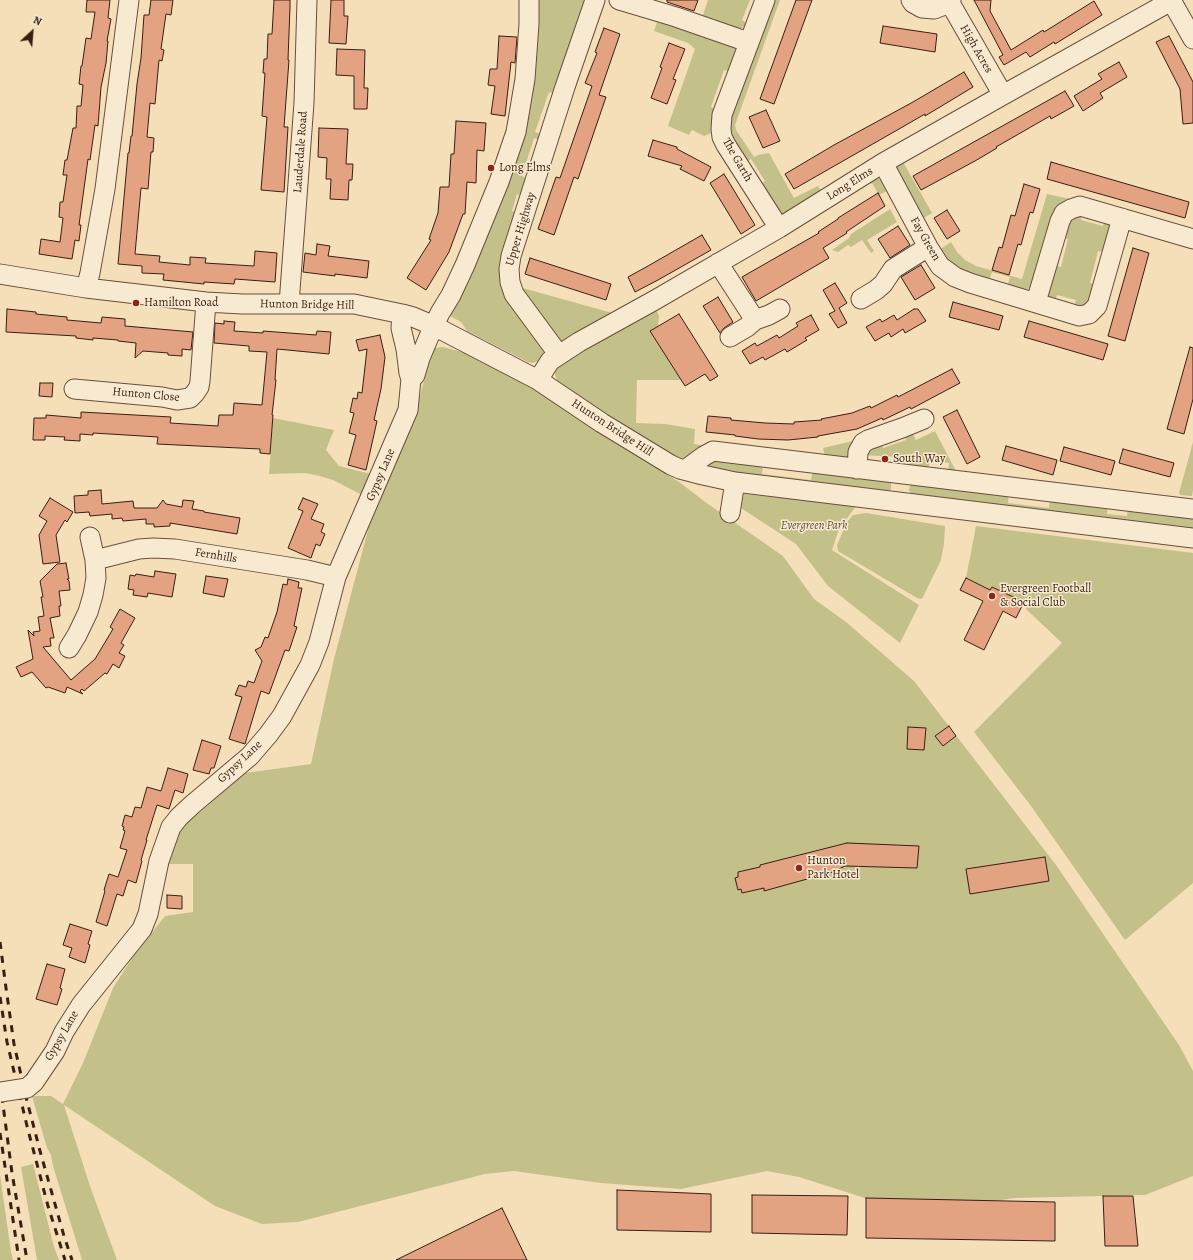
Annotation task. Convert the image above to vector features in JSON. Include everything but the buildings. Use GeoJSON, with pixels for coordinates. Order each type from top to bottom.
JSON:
{"type":"FeatureCollection","features":[{"type":"Feature","properties":{"kind":"street"},"geometry":{"type":"LineString","coordinates":[[86,288],[105,189],[129,0]]}},
{"type":"Feature","properties":{"kind":"street","name":"Lauderdale Road"},"geometry":{"type":"LineString","coordinates":[[289,304],[304,103],[307,0]]}},
{"type":"Feature","properties":{"kind":"street"},"geometry":{"type":"LineString","coordinates":[[434,326],[465,265],[499,182],[516,132],[525,79],[529,24],[528,0]]}},
{"type":"Feature","properties":{"kind":"street","name":"Upper Highway"},"geometry":{"type":"LineString","coordinates":[[559,355],[514,294],[510,282],[509,270],[511,256],[565,87],[595,0]]}},
{"type":"Feature","properties":{"kind":"street"},"geometry":{"type":"LineString","coordinates":[[619,0],[676,17],[748,42]]}},
{"type":"Feature","properties":{"kind":"street","name":"The Garth"},"geometry":{"type":"LineString","coordinates":[[764,0],[722,115],[721,130],[726,145],[779,228]]}},
{"type":"Feature","properties":{"kind":"street","name":"High Acres"},"geometry":{"type":"LineString","coordinates":[[911,0],[922,8],[934,9],[950,2],[1003,95]]}},
{"type":"Feature","properties":{"kind":"street"},"geometry":{"type":"LineString","coordinates":[[1171,0],[1193,39]]}},
{"type":"Feature","properties":{"kind":"street","name":"Long Elms"},"geometry":{"type":"LineString","coordinates":[[538,380],[550,361],[579,342],[779,228],[883,163],[1171,0]]}},
{"type":"Feature","properties":{"kind":"street","name":"Fay Green"},"geometry":{"type":"LineString","coordinates":[[883,163],[928,247],[940,266],[955,277],[970,283],[1080,316],[1089,314],[1097,306],[1122,218]]}},
{"type":"Feature","properties":{"kind":"street"},"geometry":{"type":"LineString","coordinates":[[1036,302],[1060,222],[1064,214],[1071,209],[1080,206],[1193,239]]}},
{"type":"Feature","properties":{"kind":"street"},"geometry":{"type":"LineString","coordinates":[[869,290],[883,284],[893,269],[928,247]]}},
{"type":"Feature","properties":{"kind":"street"},"geometry":{"type":"LineString","coordinates":[[718,263],[755,320]]}},
{"type":"Feature","properties":{"kind":"street","name":"Hunton Bridge Hill"},"geometry":{"type":"LineString","coordinates":[[0,274],[86,288],[206,302],[242,304],[354,304],[413,317],[434,326],[538,380],[602,423],[678,468]]}},
{"type":"Feature","properties":{"kind":"street","name":"Hunton Close"},"geometry":{"type":"LineString","coordinates":[[74,389],[162,397],[177,400],[190,398],[199,387],[200,381],[206,302]]}},
{"type":"Feature","properties":{"kind":"street"},"geometry":{"type":"LineString","coordinates":[[730,337],[747,327],[755,320],[770,315],[780,309]]}},
{"type":"Feature","properties":{"kind":"street","name":"Gypsy Lane"},"geometry":{"type":"LineString","coordinates":[[0,1092],[27,1088],[34,1082],[55,1051],[64,1032],[81,1005],[142,929],[148,914],[158,861],[172,827],[179,817],[193,804],[250,756],[268,735],[282,716],[310,666],[319,642],[336,577],[408,410],[411,379],[401,328],[402,314]]}},
{"type":"Feature","properties":{"kind":"street","name":"Gypsy Lane"},"geometry":{"type":"LineString","coordinates":[[411,379],[415,375],[420,358],[434,326]]}},
{"type":"Feature","properties":{"kind":"street"},"geometry":{"type":"LineString","coordinates":[[857,469],[858,452],[863,443],[924,419]]}},
{"type":"Feature","properties":{"kind":"street"},"geometry":{"type":"LineString","coordinates":[[678,468],[713,451],[1193,509]]}},
{"type":"Feature","properties":{"kind":"street"},"geometry":{"type":"LineString","coordinates":[[678,468],[704,476],[735,482],[1193,538]]}},
{"type":"Feature","properties":{"kind":"street"},"geometry":{"type":"LineString","coordinates":[[899,502],[902,474]]}},
{"type":"Feature","properties":{"kind":"street"},"geometry":{"type":"LineString","coordinates":[[730,513],[735,482]]}},
{"type":"Feature","properties":{"kind":"street"},"geometry":{"type":"LineString","coordinates":[[70,648],[88,612],[93,595],[96,578],[95,560],[90,537]]}},
{"type":"Feature","properties":{"kind":"street","name":"Fernhills"},"geometry":{"type":"LineString","coordinates":[[95,560],[139,549],[153,548],[307,570],[336,577]]}},
{"type":"Feature","properties":{"kind":"green space"},"geometry":{"type":"Polygon","coordinates":[[[534,0],[591,0],[558,95],[549,92],[535,132],[545,136],[543,141],[534,138],[522,176],[531,180],[525,197],[517,194],[512,211],[520,214],[506,255],[547,350],[539,361],[532,363],[467,331],[461,322],[450,316],[450,312],[488,226],[534,0]]]}},
{"type":"Feature","properties":{"kind":"green space"},"geometry":{"type":"Polygon","coordinates":[[[708,0],[750,0],[742,20],[747,23],[744,27],[739,29],[702,18],[708,0]]]}},
{"type":"Feature","properties":{"kind":"green space"},"geometry":{"type":"Polygon","coordinates":[[[769,0],[780,0],[735,125],[736,130],[754,157],[769,153],[794,198],[818,186],[822,193],[781,215],[757,186],[765,181],[751,159],[743,164],[726,125],[769,0]]]}},
{"type":"Feature","properties":{"kind":"green space"},"geometry":{"type":"Polygon","coordinates":[[[658,19],[734,44],[738,49],[733,73],[724,70],[711,107],[719,111],[716,131],[704,136],[692,130],[689,135],[668,126],[695,49],[688,43],[654,31],[658,19]]]}},
{"type":"Feature","properties":{"kind":"green space"},"geometry":{"type":"Polygon","coordinates":[[[903,162],[932,213],[922,219],[897,170],[899,164],[903,162]]]}},
{"type":"Feature","properties":{"kind":"green space"},"geometry":{"type":"Polygon","coordinates":[[[875,179],[882,181],[887,191],[879,195],[872,183],[870,184],[868,181],[875,179]]]}},
{"type":"Feature","properties":{"kind":"green space"},"geometry":{"type":"Polygon","coordinates":[[[1047,194],[1070,199],[1055,208],[1035,280],[1028,289],[1021,290],[1007,287],[1010,277],[992,272],[989,281],[971,276],[947,261],[939,250],[951,242],[957,252],[965,260],[976,266],[1022,279],[1047,194]]]}},
{"type":"Feature","properties":{"kind":"green space"},"geometry":{"type":"Polygon","coordinates":[[[890,209],[897,222],[867,240],[874,251],[871,253],[862,240],[851,247],[848,245],[838,252],[832,250],[849,238],[851,234],[890,209]]]}},
{"type":"Feature","properties":{"kind":"green space"},"geometry":{"type":"Polygon","coordinates":[[[1083,211],[1081,220],[1103,226],[1106,217],[1112,224],[1107,253],[1098,251],[1090,283],[1099,285],[1091,305],[1073,310],[1076,300],[1057,295],[1054,304],[1047,298],[1051,264],[1061,267],[1068,239],[1058,236],[1063,222],[1083,211]]]}},
{"type":"Feature","properties":{"kind":"green space"},"geometry":{"type":"Polygon","coordinates":[[[519,287],[616,314],[563,343],[559,343],[519,287]]]}},
{"type":"Feature","properties":{"kind":"green space"},"geometry":{"type":"Polygon","coordinates":[[[656,309],[659,316],[658,326],[650,331],[681,380],[637,380],[636,423],[665,424],[695,429],[694,444],[708,446],[682,459],[674,457],[642,441],[558,384],[555,374],[555,369],[561,363],[656,309]]]}},
{"type":"Feature","properties":{"kind":"green space"},"geometry":{"type":"Polygon","coordinates":[[[443,347],[470,354],[482,359],[599,430],[679,482],[783,556],[814,599],[846,622],[914,681],[1056,865],[1179,1045],[1193,1071],[1193,1176],[1145,1195],[1015,1198],[958,1206],[884,1204],[799,1177],[767,1171],[681,1189],[601,1183],[514,1171],[485,1174],[298,1222],[262,1224],[215,1206],[64,1105],[90,1186],[117,1260],[82,1260],[32,1096],[51,1096],[63,1104],[83,1063],[113,988],[134,955],[165,916],[193,912],[193,864],[162,864],[171,840],[184,826],[245,773],[311,764],[334,659],[378,492],[414,420],[430,357],[435,348],[443,347]]]}},
{"type":"Feature","properties":{"kind":"green space"},"geometry":{"type":"Polygon","coordinates":[[[273,418],[334,430],[326,450],[339,466],[375,475],[364,496],[333,480],[320,476],[305,473],[269,474],[273,418]]]}},
{"type":"Feature","properties":{"kind":"green space"},"geometry":{"type":"Polygon","coordinates":[[[935,431],[957,473],[948,472],[949,463],[930,460],[928,469],[912,466],[900,457],[862,455],[880,440],[883,448],[906,440],[904,432],[913,434],[916,440],[935,431]]]}},
{"type":"Feature","properties":{"kind":"green space"},"geometry":{"type":"Polygon","coordinates":[[[853,441],[850,455],[845,458],[825,456],[823,448],[853,441]]]}},
{"type":"Feature","properties":{"kind":"green space"},"geometry":{"type":"Polygon","coordinates":[[[1193,442],[1192,496],[1181,495],[1179,493],[1193,442]]]}},
{"type":"Feature","properties":{"kind":"green space"},"geometry":{"type":"Polygon","coordinates":[[[709,459],[763,465],[762,474],[811,480],[813,470],[887,480],[891,483],[891,489],[889,492],[710,470],[707,466],[709,459]]]}},
{"type":"Feature","properties":{"kind":"green space"},"geometry":{"type":"Polygon","coordinates":[[[913,482],[1009,492],[1008,503],[1049,508],[1050,497],[1108,505],[1107,514],[1127,516],[1128,507],[1193,515],[1193,531],[911,494],[909,490],[913,482]]]}},
{"type":"Feature","properties":{"kind":"green space","name":"Evergreen Park"},"geometry":{"type":"Polygon","coordinates":[[[744,494],[857,505],[839,529],[832,550],[919,605],[900,643],[828,586],[796,544],[741,508],[744,494]]]}},
{"type":"Feature","properties":{"kind":"green space"},"geometry":{"type":"Polygon","coordinates":[[[866,513],[945,526],[941,560],[922,599],[917,598],[838,551],[837,545],[847,522],[853,515],[866,513]]]}},
{"type":"Feature","properties":{"kind":"green space"},"geometry":{"type":"Polygon","coordinates":[[[976,526],[1193,553],[1193,883],[1125,940],[1031,806],[974,732],[1062,643],[1026,609],[1027,604],[992,587],[990,590],[966,578],[976,526]]]}},
{"type":"Feature","properties":{"kind":"green space"},"geometry":{"type":"Polygon","coordinates":[[[33,1164],[54,1247],[59,1260],[37,1260],[21,1167],[33,1164]]]}},
{"type":"Feature","properties":{"kind":"green space"},"geometry":{"type":"Polygon","coordinates":[[[0,1175],[11,1252],[13,1260],[0,1260],[0,1175]]]}},
{"type":"Feature","properties":{"kind":"railway"},"geometry":{"type":"LineString","coordinates":[[0,942],[14,1044],[40,1151],[72,1260]]}},
{"type":"Feature","properties":{"kind":"railway"},"geometry":{"type":"LineString","coordinates":[[0,997],[7,1042],[27,1126],[48,1206],[65,1260]]}},
{"type":"Feature","properties":{"kind":"railway"},"geometry":{"type":"LineString","coordinates":[[0,1082],[12,1173],[27,1260]]}},
{"type":"Feature","properties":{"kind":"railway"},"geometry":{"type":"LineString","coordinates":[[0,1133],[19,1260]]}},
{"type":"Feature","properties":{"kind":"place","name":"Long Elms"},"geometry":{"type":"Point","coordinates":[491,168]}},
{"type":"Feature","properties":{"kind":"place","name":"Hamilton Road"},"geometry":{"type":"Point","coordinates":[136,303]}},
{"type":"Feature","properties":{"kind":"place","name":"South Way"},"geometry":{"type":"Point","coordinates":[885,459]}},
{"type":"Feature","properties":{"kind":"place","name":"Evergreen Football & Social Club"},"geometry":{"type":"Point","coordinates":[992,596]}},
{"type":"Feature","properties":{"kind":"place","name":"Hunton Park Hotel"},"geometry":{"type":"Point","coordinates":[799,868]}}]}
